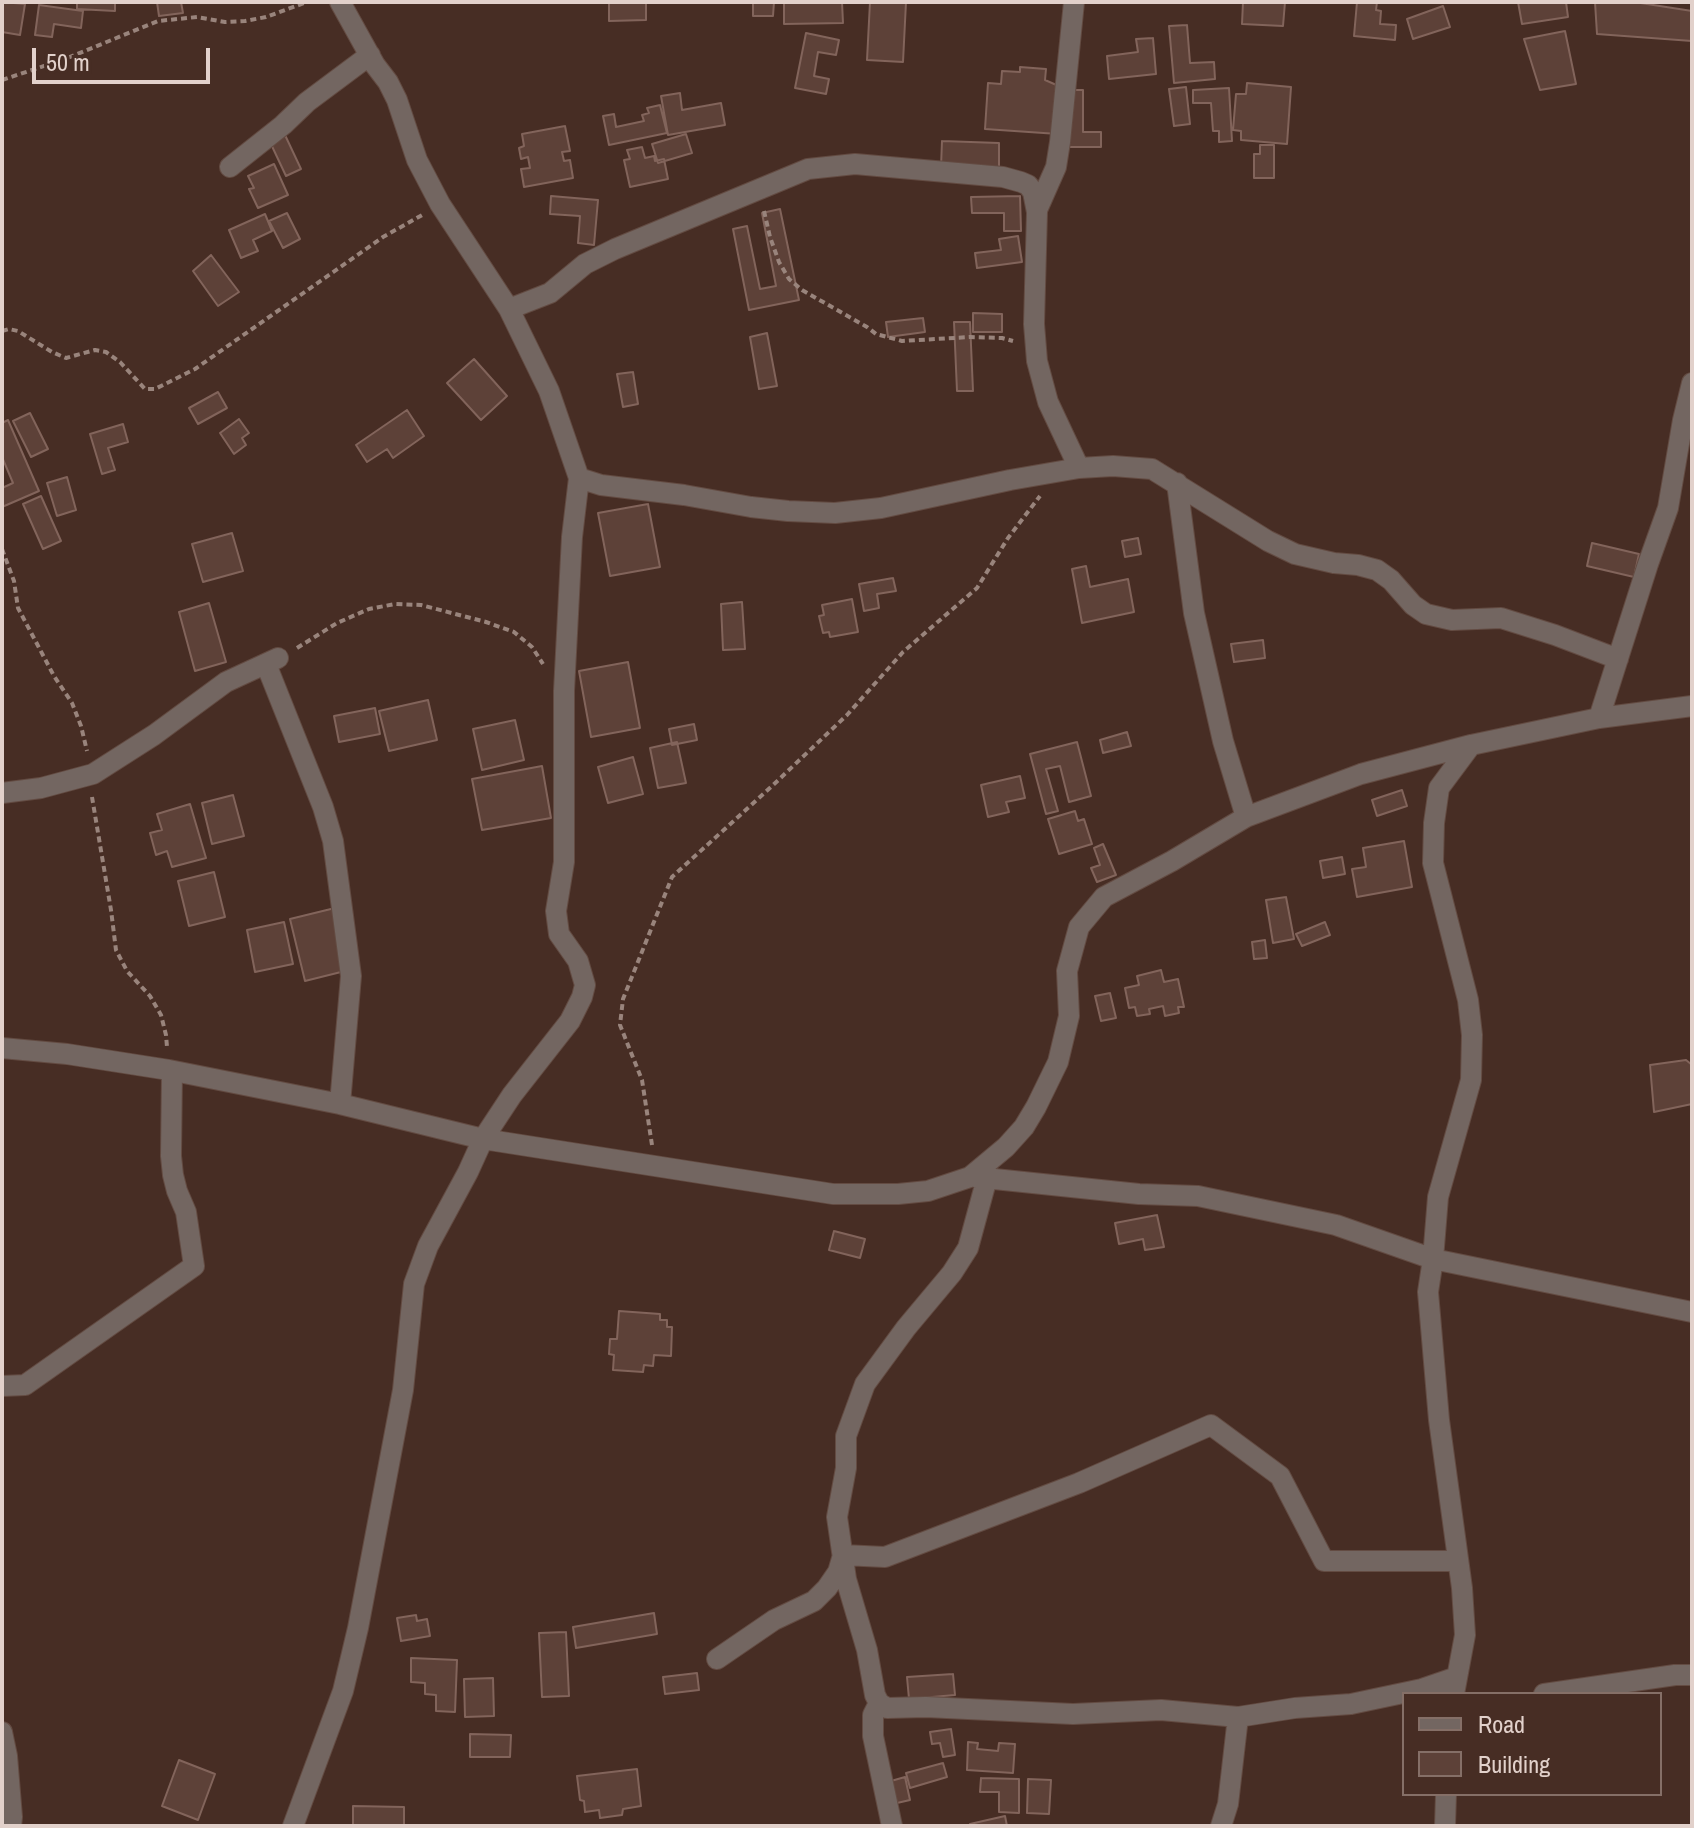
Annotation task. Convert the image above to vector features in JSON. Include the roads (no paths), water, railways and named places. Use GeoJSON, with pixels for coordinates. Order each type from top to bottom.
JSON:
{"type":"FeatureCollection","features":[{"type":"Feature","properties":{"kind":"street"},"geometry":{"type":"LineString","coordinates":[[293,1826],[343,1691],[358,1628],[403,1390],[414,1284],[428,1246],[483,1139],[512,1095],[570,1021],[585,985],[578,961],[559,934],[556,911],[564,862],[564,691],[572,537],[579,478],[549,391],[509,309],[440,204],[417,160],[397,100],[340,2]]}},
{"type":"Feature","properties":{"kind":"street"},"geometry":{"type":"LineString","coordinates":[[1037,210],[1056,167],[1074,2]]}},
{"type":"Feature","properties":{"kind":"street"},"geometry":{"type":"LineString","coordinates":[[230,167],[307,102],[370,55]]}},
{"type":"Feature","properties":{"kind":"street"},"geometry":{"type":"LineString","coordinates":[[509,309],[550,293],[595,259],[808,169],[855,164],[1003,177],[1028,185],[1033,192],[1037,210],[1036,354],[1069,470]]}},
{"type":"Feature","properties":{"kind":"street"},"geometry":{"type":"LineString","coordinates":[[1599,718],[1648,564],[1684,470],[1683,420],[1692,383]]}},
{"type":"Feature","properties":{"kind":"street"},"geometry":{"type":"LineString","coordinates":[[579,478],[601,485],[751,507],[835,513],[917,502],[1069,470],[1113,466],[1152,469],[1268,541],[1295,554],[1377,570],[1426,614],[1452,620],[1501,618],[1618,659]]}},
{"type":"Feature","properties":{"kind":"street"},"geometry":{"type":"LineString","coordinates":[[1177,483],[1194,613],[1223,741],[1246,817]]}},
{"type":"Feature","properties":{"kind":"street"},"geometry":{"type":"LineString","coordinates":[[2,793],[41,788],[91,774],[154,735],[226,682],[272,661],[323,807],[337,862],[351,976],[340,1104]]}},
{"type":"Feature","properties":{"kind":"street"},"geometry":{"type":"LineString","coordinates":[[1402,1693],[1351,1704],[1295,1708],[1238,1717],[1161,1710],[1073,1714],[887,1708],[879,1703],[875,1695],[867,1650],[846,1579],[837,1517],[846,1468],[846,1436],[865,1384],[968,1248],[978,1178],[1024,1127],[1058,1062],[1069,1016],[1067,971],[1079,927],[1104,897],[1246,817],[1361,774],[1471,745],[1599,718],[1692,706]]}},
{"type":"Feature","properties":{"kind":"street"},"geometry":{"type":"LineString","coordinates":[[1408,1692],[1456,1685],[1465,1635],[1437,1406],[1428,1292],[1438,1197],[1471,1080],[1472,1035],[1468,1000],[1433,863],[1434,823],[1439,788],[1471,745]]}},
{"type":"Feature","properties":{"kind":"street"},"geometry":{"type":"LineString","coordinates":[[2,1048],[67,1054],[170,1070],[340,1104],[483,1139],[833,1194],[928,1191],[978,1178],[1139,1194],[1198,1196],[1336,1225],[1433,1259],[1692,1312]]}},
{"type":"Feature","properties":{"kind":"street"},"geometry":{"type":"LineString","coordinates":[[2,1386],[25,1385],[194,1266],[186,1212],[173,1175],[170,1070]]}},
{"type":"Feature","properties":{"kind":"street"},"geometry":{"type":"LineString","coordinates":[[843,1555],[885,1557],[1079,1483],[1211,1425],[1280,1476],[1324,1561],[1458,1561]]}},
{"type":"Feature","properties":{"kind":"street"},"geometry":{"type":"LineString","coordinates":[[717,1659],[774,1620],[814,1601],[838,1572],[843,1555]]}},
{"type":"Feature","properties":{"kind":"street"},"geometry":{"type":"LineString","coordinates":[[1558,1692],[1692,1675]]}},
{"type":"Feature","properties":{"kind":"street"},"geometry":{"type":"LineString","coordinates":[[879,1703],[873,1715],[873,1736],[892,1826]]}},
{"type":"Feature","properties":{"kind":"street"},"geometry":{"type":"LineString","coordinates":[[1221,1826],[1228,1804],[1238,1717]]}},
{"type":"Feature","properties":{"kind":"street"},"geometry":{"type":"LineString","coordinates":[[2,1732],[7,1756],[11,1826]]}},
{"type":"Feature","properties":{"kind":"street"},"geometry":{"type":"LineString","coordinates":[[1445,1826],[1446,1796]]}}]}
